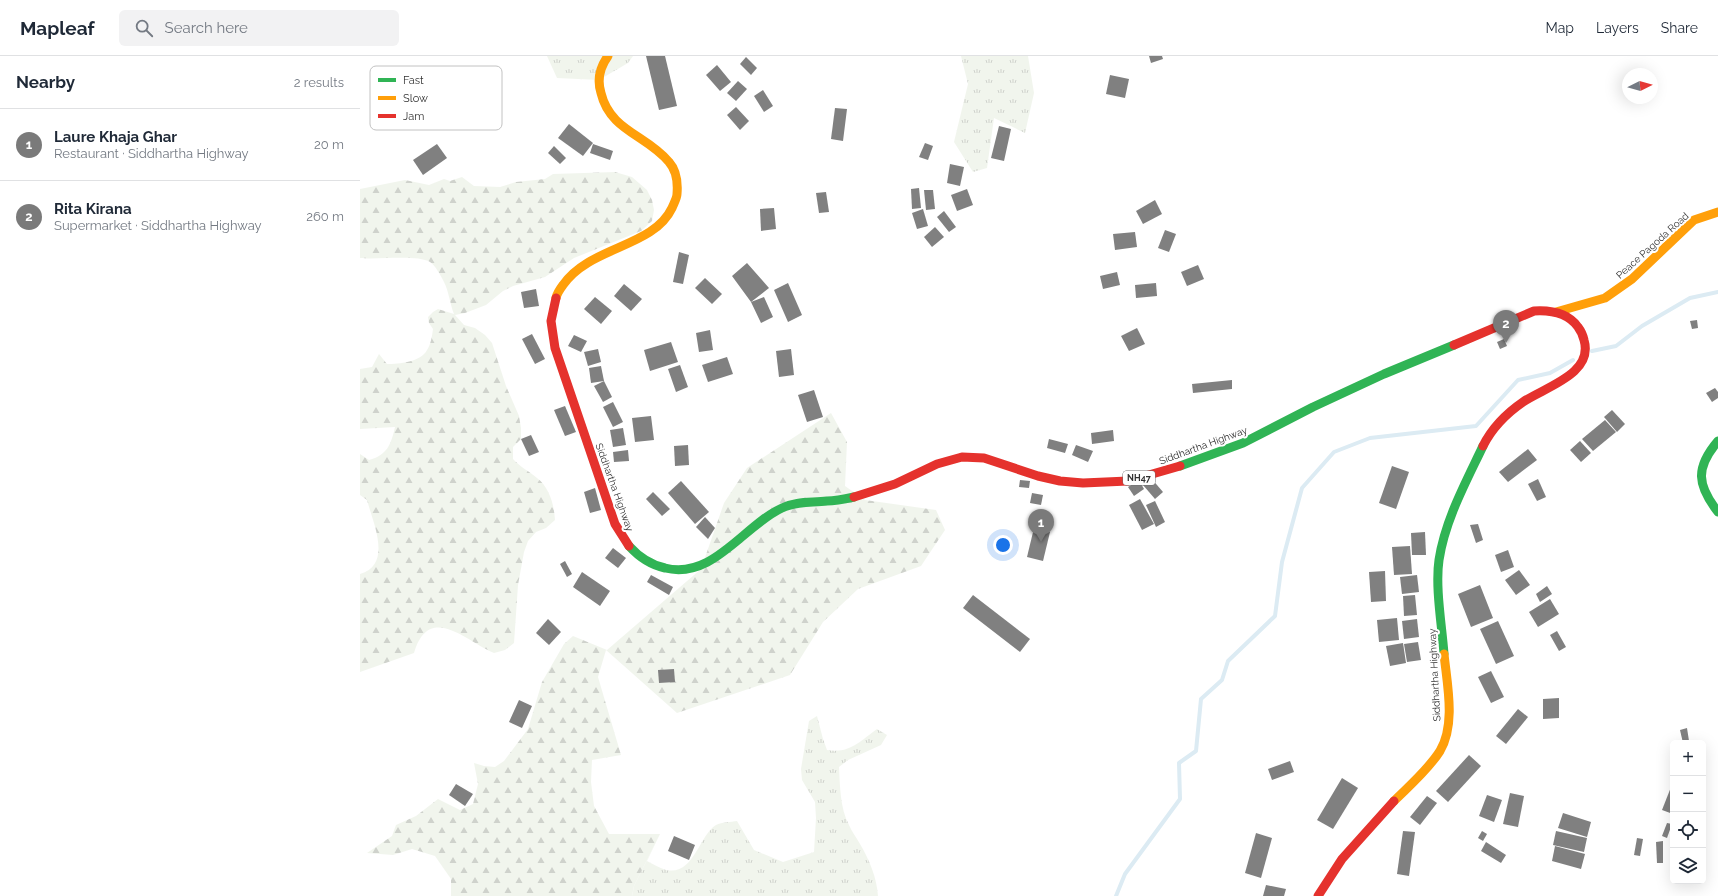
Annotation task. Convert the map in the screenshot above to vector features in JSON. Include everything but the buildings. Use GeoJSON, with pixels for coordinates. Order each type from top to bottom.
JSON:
{"type":"FeatureCollection","features":[{"type":"Feature","properties":{"kind":"main road","name":"Siddhartha Highway"},"geometry":{"type":"LineString","coordinates":[[608,56],[601,70],[599,80],[599,93],[604,107],[614,120],[628,132],[664,155],[672,164],[677,173],[679,184],[677,197],[667,217],[660,225],[581,266],[569,275],[561,284],[556,294],[551,323],[556,348],[615,524],[623,539],[633,552],[645,561],[666,570],[693,570],[712,561],[763,519],[784,508],[802,502],[831,502],[865,494],[898,483],[937,463],[953,458],[969,456],[982,457],[995,460],[1039,476],[1082,483],[1127,481],[1146,477],[1199,460],[1253,438],[1367,381],[1534,311],[1545,310],[1556,312],[1570,318],[1579,328],[1584,338],[1587,352],[1583,363],[1569,375],[1530,398],[1508,414],[1489,435],[1457,504],[1443,542],[1438,560],[1438,574],[1449,714],[1446,738],[1440,751],[1432,762],[1346,854],[1331,874],[1318,896]]}},
{"type":"Feature","properties":{"kind":"main road","name":"Peace Pagoda Road"},"geometry":{"type":"LineString","coordinates":[[1556,312],[1605,298],[1632,279],[1694,220],[1718,212]]}},
{"type":"Feature","properties":{"kind":"main road"},"geometry":{"type":"LineString","coordinates":[[1718,441],[1701,467],[1700,480],[1703,490],[1718,512]]}},
{"type":"Feature","properties":{"kind":"green space"},"geometry":{"type":"Polygon","coordinates":[[[547,56],[633,56],[628,63],[599,80],[557,78],[547,56]]]}},
{"type":"Feature","properties":{"kind":"green space"},"geometry":{"type":"Polygon","coordinates":[[[961,56],[1028,56],[1034,93],[1025,133],[994,118],[987,168],[973,172],[954,142],[968,84],[961,56]]]}},
{"type":"Feature","properties":{"kind":"green space"},"geometry":{"type":"Polygon","coordinates":[[[615,172],[632,177],[647,190],[652,200],[654,210],[652,221],[641,231],[574,258],[545,277],[513,286],[503,291],[486,305],[455,315],[464,325],[475,328],[485,335],[492,343],[506,386],[519,416],[521,439],[513,447],[513,459],[541,482],[548,492],[554,509],[555,520],[546,528],[536,532],[528,541],[524,552],[518,585],[514,643],[505,650],[494,653],[460,634],[449,629],[439,627],[429,630],[421,638],[414,653],[360,672],[360,574],[370,569],[376,561],[378,542],[367,500],[360,495],[360,454],[369,460],[384,452],[390,444],[395,427],[360,429],[360,369],[372,367],[379,354],[387,364],[397,364],[415,360],[427,350],[432,337],[433,329],[429,323],[428,317],[438,309],[454,314],[444,282],[432,263],[416,258],[360,258],[360,189],[405,180],[429,185],[444,179],[450,181],[462,177],[474,186],[500,187],[516,182],[545,179],[553,174],[615,172]]]}},
{"type":"Feature","properties":{"kind":"green space"},"geometry":{"type":"Polygon","coordinates":[[[831,413],[847,442],[845,486],[865,500],[936,510],[945,530],[921,566],[858,589],[823,622],[790,675],[677,713],[606,650],[598,677],[621,755],[592,760],[591,782],[594,806],[609,834],[660,834],[634,886],[632,896],[451,896],[451,879],[435,856],[412,849],[393,855],[367,853],[392,836],[396,825],[416,816],[438,799],[460,810],[473,804],[478,784],[474,763],[495,767],[504,761],[528,729],[542,682],[564,644],[573,636],[607,650],[701,569],[724,503],[747,468],[831,413]]]}},
{"type":"Feature","properties":{"kind":"green space"},"geometry":{"type":"Polygon","coordinates":[[[817,716],[827,750],[842,750],[854,746],[877,729],[887,735],[881,745],[848,760],[839,767],[841,797],[846,818],[869,862],[876,882],[878,896],[632,896],[634,886],[660,834],[647,861],[666,870],[675,870],[683,867],[690,861],[710,830],[716,825],[726,822],[737,821],[754,850],[783,862],[814,852],[816,818],[815,802],[802,780],[801,769],[809,721],[817,716]]]}},
{"type":"Feature","properties":{"kind":"waterway"},"geometry":{"type":"LineString","coordinates":[[1592,351],[1616,346],[1642,326],[1690,298],[1718,292]]}},
{"type":"Feature","properties":{"kind":"waterway"},"geometry":{"type":"LineString","coordinates":[[1116,896],[1125,874],[1180,799],[1179,763],[1196,751],[1201,699],[1222,680],[1228,661],[1275,616],[1282,562],[1302,488],[1334,452],[1370,438],[1476,426],[1518,380],[1550,373],[1573,360]]}},
{"type":"Feature","properties":{"kind":"traffic: fast"},"geometry":{"type":"LineString","coordinates":[[1180,466],[1243,443],[1313,407],[1384,374],[1454,345]]}},
{"type":"Feature","properties":{"kind":"traffic: fast"},"geometry":{"type":"LineString","coordinates":[[1718,441],[1705,460],[1702,468],[1703,485],[1706,493],[1718,512]]}},
{"type":"Feature","properties":{"kind":"traffic: fast"},"geometry":{"type":"LineString","coordinates":[[1444,654],[1438,594],[1439,560],[1451,516],[1483,446]]}},
{"type":"Feature","properties":{"kind":"traffic: fast"},"geometry":{"type":"LineString","coordinates":[[629,546],[637,554],[655,565],[682,570],[698,566],[713,559],[768,516],[782,508],[798,503],[834,501],[854,497]]}},
{"type":"Feature","properties":{"kind":"traffic: slow"},"geometry":{"type":"LineString","coordinates":[[556,298],[563,285],[575,272],[604,254],[636,240],[651,231],[663,221],[672,208],[677,196],[676,177],[674,169],[669,162],[650,145],[630,132],[612,116],[606,106],[601,93],[599,78],[601,69],[608,56]]}},
{"type":"Feature","properties":{"kind":"traffic: slow"},"geometry":{"type":"LineString","coordinates":[[1556,312],[1605,298],[1632,279],[1694,220],[1718,212]]}},
{"type":"Feature","properties":{"kind":"traffic: slow"},"geometry":{"type":"LineString","coordinates":[[1394,801],[1430,765],[1440,751],[1445,740],[1448,729],[1449,704],[1444,654]]}},
{"type":"Feature","properties":{"kind":"traffic: jam"},"geometry":{"type":"LineString","coordinates":[[556,298],[551,321],[555,348],[615,524],[629,546]]}},
{"type":"Feature","properties":{"kind":"traffic: jam"},"geometry":{"type":"LineString","coordinates":[[1454,345],[1534,311],[1558,313],[1569,318],[1574,322],[1584,338],[1585,352],[1582,362],[1575,371],[1555,385],[1532,396],[1511,411],[1495,427],[1483,446]]}},
{"type":"Feature","properties":{"kind":"traffic: jam"},"geometry":{"type":"LineString","coordinates":[[854,497],[895,484],[937,464],[962,457],[984,458],[1038,476],[1060,481],[1083,483],[1128,481],[1180,466]]}},
{"type":"Feature","properties":{"kind":"traffic: jam"},"geometry":{"type":"LineString","coordinates":[[1318,896],[1342,859],[1394,801]]}},
{"type":"Feature","properties":{"kind":"place","name":"Rita Kirana"},"geometry":{"type":"Point","coordinates":[1506,343]}},
{"type":"Feature","properties":{"kind":"place","name":"Laure Khaja Ghar"},"geometry":{"type":"Point","coordinates":[1041,542]}}]}
